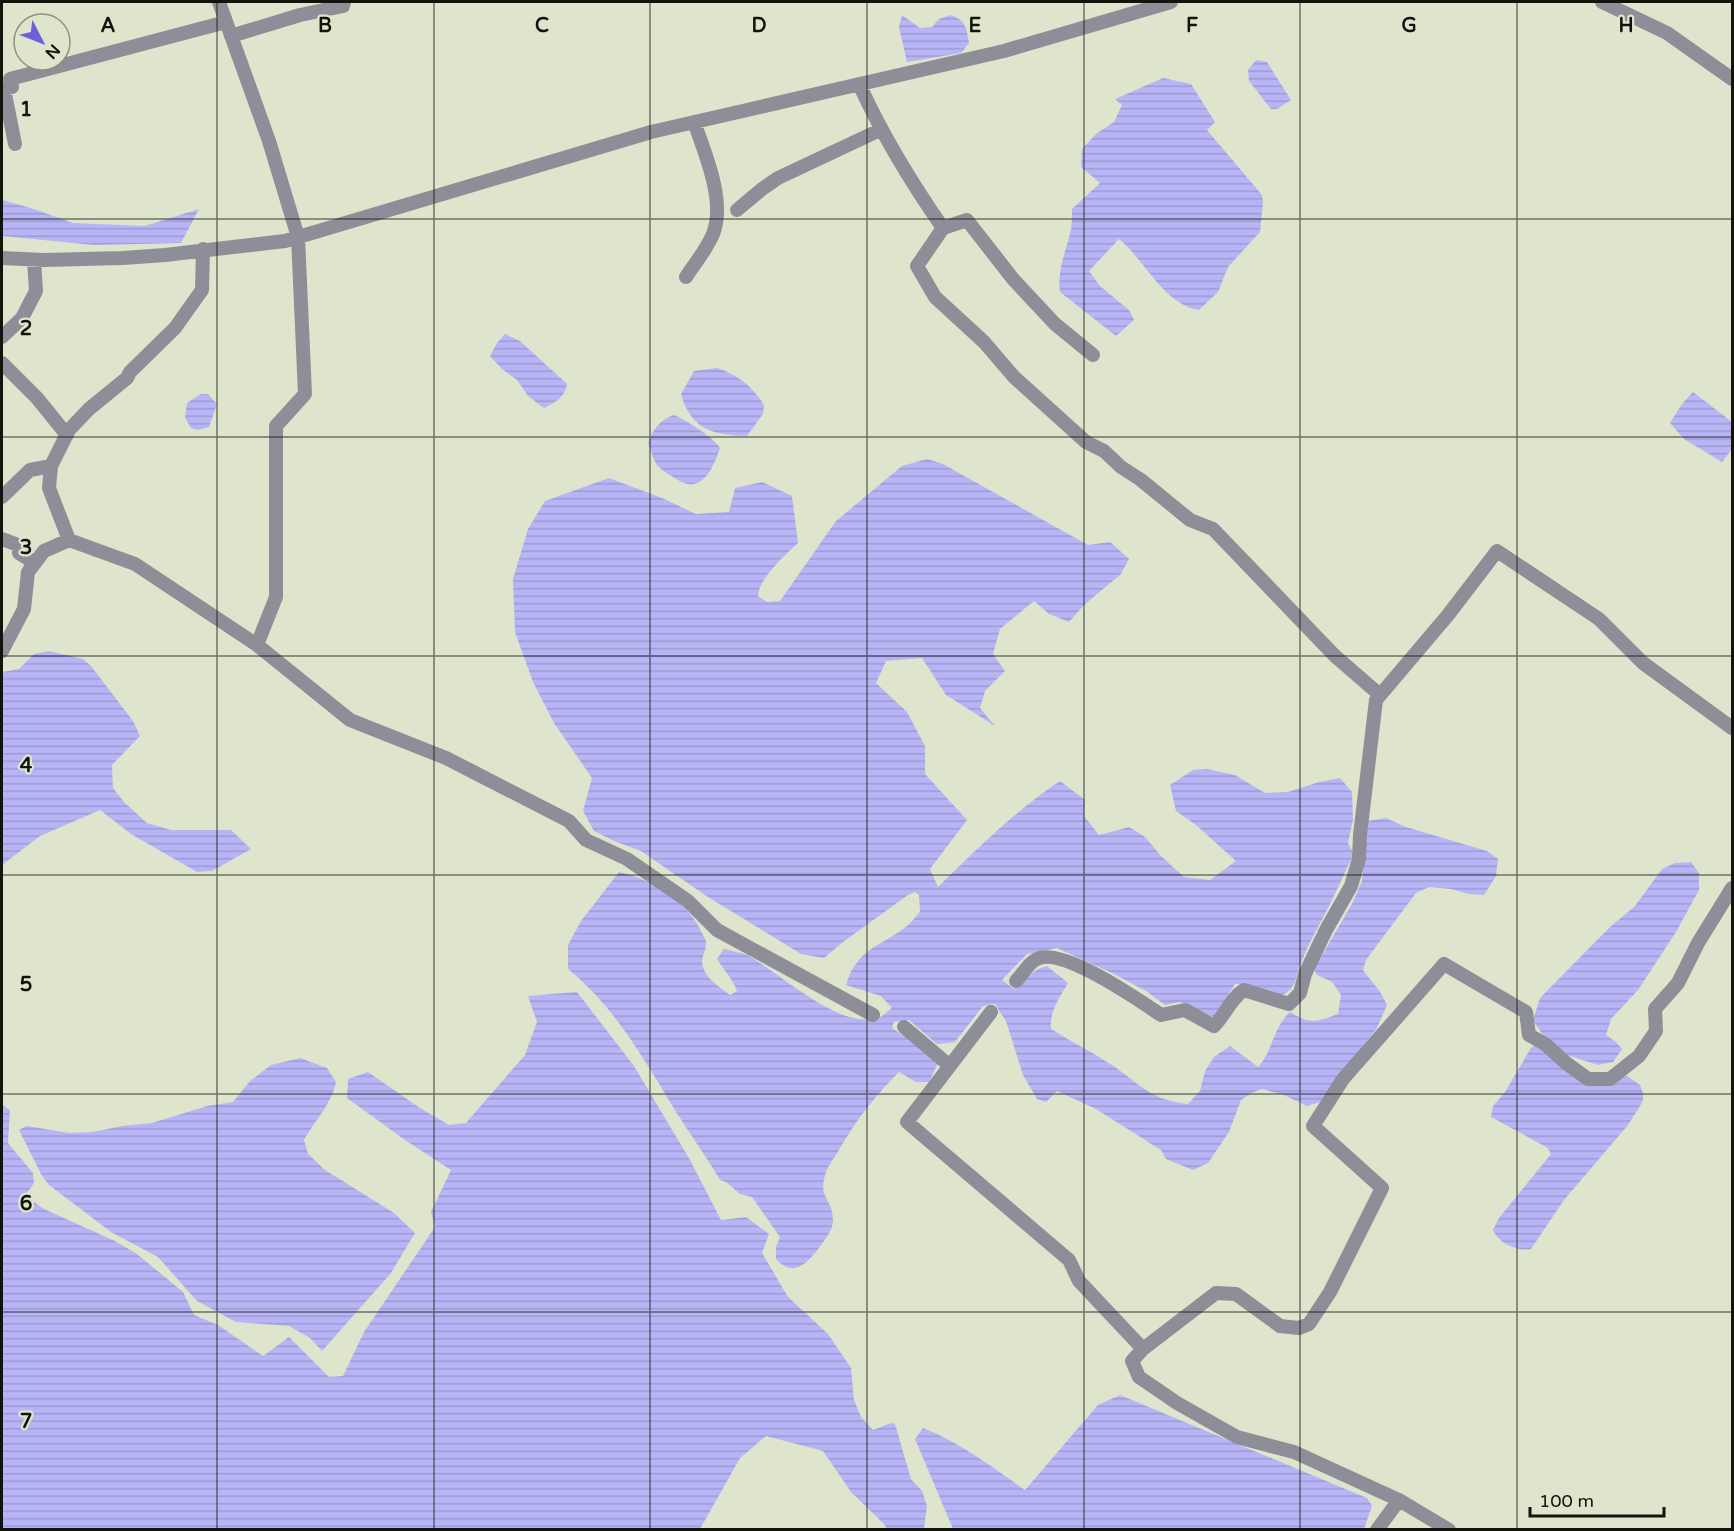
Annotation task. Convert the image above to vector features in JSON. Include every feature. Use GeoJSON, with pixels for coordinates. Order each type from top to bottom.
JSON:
{"type":"FeatureCollection","features":[{"type":"Feature","properties":{"kind":"street"},"geometry":{"type":"LineString","coordinates":[[219,2],[269,141],[298,237],[305,394],[276,426],[276,597],[257,645]]}},
{"type":"Feature","properties":{"kind":"street"},"geometry":{"type":"LineString","coordinates":[[231,36],[300,15],[343,6],[344,2]]}},
{"type":"Feature","properties":{"kind":"street"},"geometry":{"type":"LineString","coordinates":[[1124,2],[1129,15]]}},
{"type":"Feature","properties":{"kind":"street"},"geometry":{"type":"LineString","coordinates":[[2,258],[34,260],[123,258],[285,241],[639,136],[1004,51],[1171,2]]}},
{"type":"Feature","properties":{"kind":"street"},"geometry":{"type":"LineString","coordinates":[[1602,2],[1667,33],[1732,79]]}},
{"type":"Feature","properties":{"kind":"street"},"geometry":{"type":"LineString","coordinates":[[15,144],[4,89],[12,87],[10,79],[226,22]]}},
{"type":"Feature","properties":{"kind":"street"},"geometry":{"type":"LineString","coordinates":[[859,84],[880,130],[909,179],[943,228]]}},
{"type":"Feature","properties":{"kind":"street"},"geometry":{"type":"LineString","coordinates":[[686,277],[714,233],[717,206],[711,169],[694,122]]}},
{"type":"Feature","properties":{"kind":"street"},"geometry":{"type":"LineString","coordinates":[[737,210],[778,178],[880,130]]}},
{"type":"Feature","properties":{"kind":"street"},"geometry":{"type":"LineString","coordinates":[[1094,355],[1055,324],[1012,279],[967,220],[943,228],[917,266],[935,297],[984,342],[1014,377],[1086,442],[1104,452],[1121,467],[1142,480],[1190,520],[1213,530],[1335,656],[1380,695]]}},
{"type":"Feature","properties":{"kind":"street"},"geometry":{"type":"LineString","coordinates":[[69,540],[50,488],[51,466],[67,435],[89,409],[127,378],[130,372],[174,328],[202,290],[203,249]]}},
{"type":"Feature","properties":{"kind":"street"},"geometry":{"type":"LineString","coordinates":[[2,337],[22,318],[36,291],[34,260]]}},
{"type":"Feature","properties":{"kind":"street"},"geometry":{"type":"LineString","coordinates":[[2,363],[37,398],[67,435]]}},
{"type":"Feature","properties":{"kind":"street"},"geometry":{"type":"LineString","coordinates":[[2,497],[30,470],[51,466]]}},
{"type":"Feature","properties":{"kind":"street"},"geometry":{"type":"LineString","coordinates":[[2,539],[18,545],[19,553],[35,563]]}},
{"type":"Feature","properties":{"kind":"street"},"geometry":{"type":"LineString","coordinates":[[2,651],[24,609],[28,572],[44,551],[69,540],[135,564],[257,645],[350,720],[446,758],[569,821],[586,840],[627,859],[688,901],[717,930],[873,1015]]}},
{"type":"Feature","properties":{"kind":"street"},"geometry":{"type":"LineString","coordinates":[[1017,981],[1035,960],[1044,957],[1076,964],[1120,988],[1161,1015],[1185,1010],[1214,1026],[1234,996],[1244,990],[1289,1004],[1300,993],[1305,974],[1351,886],[1359,859],[1376,700],[1448,615],[1497,551],[1599,619],[1643,663],[1732,728]]}},
{"type":"Feature","properties":{"kind":"street"},"geometry":{"type":"LineString","coordinates":[[1449,1530],[1399,1500],[1294,1452],[1237,1437],[1177,1403],[1139,1377],[1132,1361],[1143,1349],[1216,1293],[1236,1294],[1280,1326],[1299,1328],[1309,1324],[1330,1292],[1382,1188],[1313,1126],[1343,1079],[1444,964],[1526,1012],[1529,1035],[1545,1044],[1588,1079],[1610,1078],[1639,1056],[1656,1031],[1655,1010],[1678,982],[1698,943],[1732,888]]}},
{"type":"Feature","properties":{"kind":"street"},"geometry":{"type":"LineString","coordinates":[[991,1012],[907,1122],[1069,1260],[1079,1281],[1143,1349]]}},
{"type":"Feature","properties":{"kind":"street"},"geometry":{"type":"LineString","coordinates":[[904,1027],[950,1066]]}},
{"type":"Feature","properties":{"kind":"street"},"geometry":{"type":"LineString","coordinates":[[1377,1530],[1399,1500]]}},
{"type":"Feature","properties":{"kind":"water"},"geometry":{"type":"Polygon","coordinates":[[[902,15],[920,28],[932,27],[939,19],[951,15],[964,25],[969,43],[961,53],[907,62],[899,27],[902,15]]]}},
{"type":"Feature","properties":{"kind":"water"},"geometry":{"type":"Polygon","coordinates":[[[1256,60],[1267,62],[1291,100],[1277,109],[1271,109],[1249,81],[1248,70],[1256,60]]]}},
{"type":"Feature","properties":{"kind":"water"},"geometry":{"type":"Polygon","coordinates":[[[1163,78],[1191,84],[1215,122],[1207,130],[1262,195],[1260,232],[1228,267],[1218,292],[1199,310],[1175,299],[1119,239],[1089,271],[1100,286],[1129,310],[1134,320],[1116,336],[1060,292],[1061,270],[1071,231],[1072,209],[1100,183],[1081,167],[1082,149],[1096,134],[1114,122],[1122,105],[1115,99],[1163,78]]]}},
{"type":"Feature","properties":{"kind":"water"},"geometry":{"type":"Polygon","coordinates":[[[2,200],[73,223],[145,226],[199,209],[181,243],[94,245],[2,236],[2,200]]]}},
{"type":"Feature","properties":{"kind":"water"},"geometry":{"type":"Polygon","coordinates":[[[505,334],[520,341],[567,384],[559,399],[544,408],[528,396],[517,380],[490,356],[505,334]]]}},
{"type":"Feature","properties":{"kind":"water"},"geometry":{"type":"Polygon","coordinates":[[[717,368],[744,382],[764,405],[763,414],[747,436],[724,434],[705,428],[697,423],[685,406],[681,394],[694,371],[717,368]]]}},
{"type":"Feature","properties":{"kind":"water"},"geometry":{"type":"Polygon","coordinates":[[[1693,392],[1732,422],[1732,449],[1722,462],[1684,439],[1670,423],[1693,392]]]}},
{"type":"Feature","properties":{"kind":"water"},"geometry":{"type":"Polygon","coordinates":[[[201,394],[208,394],[217,404],[209,427],[198,430],[191,428],[185,418],[187,403],[201,394]]]}},
{"type":"Feature","properties":{"kind":"water"},"geometry":{"type":"Polygon","coordinates":[[[674,415],[699,429],[720,448],[710,471],[700,482],[685,483],[676,479],[659,467],[654,460],[648,443],[652,433],[665,420],[674,415]]]}},
{"type":"Feature","properties":{"kind":"water"},"geometry":{"type":"Polygon","coordinates":[[[927,459],[943,464],[1088,545],[1110,542],[1129,559],[1121,574],[1084,605],[1069,622],[1049,614],[1034,601],[1000,629],[993,654],[1005,671],[985,691],[980,708],[995,726],[946,695],[922,658],[886,661],[876,683],[907,712],[925,746],[925,774],[967,820],[930,869],[938,887],[1012,818],[1060,781],[1085,800],[1084,816],[1099,835],[1129,827],[1145,837],[1184,877],[1210,880],[1236,861],[1196,825],[1176,811],[1170,785],[1193,770],[1207,769],[1235,775],[1265,793],[1288,792],[1340,778],[1352,792],[1353,820],[1348,843],[1354,854],[1299,967],[1294,984],[1288,991],[1284,994],[1272,995],[1248,985],[1235,984],[1214,1017],[1180,1002],[1165,1005],[1146,991],[1112,973],[1057,948],[1027,954],[1002,980],[1014,989],[1032,973],[1047,966],[1068,983],[1053,1011],[1051,1029],[1107,1062],[1148,1092],[1165,1099],[1188,1104],[1200,1091],[1205,1071],[1214,1057],[1230,1046],[1258,1067],[1267,1054],[1284,1018],[1290,1012],[1303,1019],[1314,1021],[1338,1014],[1341,995],[1332,982],[1317,975],[1314,969],[1352,904],[1362,881],[1368,821],[1386,818],[1406,827],[1487,851],[1498,859],[1496,876],[1484,895],[1429,887],[1416,893],[1366,960],[1363,970],[1387,1005],[1377,1028],[1320,1102],[1307,1106],[1284,1095],[1262,1089],[1251,1093],[1241,1100],[1229,1132],[1208,1163],[1193,1170],[1166,1159],[1161,1150],[1096,1109],[1057,1091],[1046,1102],[1037,1099],[1023,1075],[1006,1021],[995,1004],[983,1006],[955,1042],[937,1044],[909,1020],[894,1022],[892,1028],[924,1050],[938,1063],[929,1082],[916,1082],[899,1072],[874,1099],[846,1137],[826,1172],[824,1181],[824,1193],[831,1207],[833,1220],[830,1231],[819,1248],[804,1264],[788,1268],[776,1259],[776,1247],[780,1237],[752,1197],[740,1194],[726,1182],[720,1180],[619,1023],[587,986],[568,969],[568,945],[581,921],[619,872],[655,885],[686,908],[706,940],[702,960],[705,971],[730,995],[737,991],[717,959],[724,949],[747,955],[827,1008],[862,1019],[877,1018],[892,1008],[881,996],[846,985],[856,963],[870,949],[907,926],[920,912],[919,895],[915,892],[908,895],[824,958],[801,954],[708,897],[641,851],[594,831],[583,811],[592,778],[554,723],[533,682],[515,632],[513,579],[528,529],[545,501],[609,478],[696,514],[729,512],[735,488],[762,482],[792,496],[798,543],[768,574],[759,589],[758,596],[767,602],[780,601],[836,521],[902,466],[927,459]]]}},
{"type":"Feature","properties":{"kind":"water"},"geometry":{"type":"Polygon","coordinates":[[[49,651],[83,659],[91,666],[133,721],[140,736],[112,765],[113,788],[124,802],[147,823],[171,830],[231,830],[251,849],[212,871],[197,872],[131,834],[100,810],[40,836],[2,865],[2,672],[19,669],[34,654],[49,651]]]}},
{"type":"Feature","properties":{"kind":"water"},"geometry":{"type":"Polygon","coordinates":[[[1691,862],[1699,873],[1699,890],[1676,932],[1638,990],[1611,1019],[1606,1035],[1622,1049],[1613,1062],[1598,1065],[1567,1055],[1544,1037],[1533,1020],[1540,998],[1609,928],[1635,906],[1662,869],[1675,863],[1691,862]]]}},
{"type":"Feature","properties":{"kind":"water"},"geometry":{"type":"Polygon","coordinates":[[[577,992],[634,1066],[690,1160],[721,1220],[746,1217],[769,1234],[762,1253],[788,1297],[828,1334],[851,1368],[854,1400],[861,1417],[873,1430],[891,1423],[895,1424],[911,1479],[922,1491],[927,1506],[924,1529],[887,1529],[851,1492],[823,1451],[766,1436],[740,1458],[700,1529],[2,1529],[2,1105],[10,1110],[8,1143],[33,1173],[34,1183],[25,1196],[44,1209],[115,1241],[137,1254],[183,1292],[194,1315],[218,1325],[263,1356],[289,1337],[329,1377],[343,1376],[364,1332],[435,1227],[431,1212],[451,1170],[347,1098],[348,1079],[368,1072],[449,1125],[466,1123],[525,1055],[537,1022],[528,996],[577,992]]]}},
{"type":"Feature","properties":{"kind":"water"},"geometry":{"type":"Polygon","coordinates":[[[1535,1046],[1549,1053],[1577,1079],[1594,1085],[1627,1076],[1640,1085],[1643,1101],[1628,1125],[1564,1200],[1531,1249],[1526,1250],[1504,1243],[1493,1230],[1499,1218],[1551,1154],[1548,1148],[1491,1117],[1493,1106],[1505,1092],[1531,1048],[1535,1046]]]}},
{"type":"Feature","properties":{"kind":"water"},"geometry":{"type":"Polygon","coordinates":[[[300,1058],[327,1068],[336,1082],[327,1105],[304,1140],[308,1154],[325,1170],[394,1213],[415,1233],[391,1273],[322,1351],[310,1338],[289,1326],[236,1322],[197,1301],[158,1257],[111,1232],[49,1185],[42,1176],[19,1130],[27,1126],[69,1133],[93,1132],[152,1123],[207,1106],[233,1102],[250,1081],[271,1065],[300,1058]]]}},
{"type":"Feature","properties":{"kind":"water"},"geometry":{"type":"Polygon","coordinates":[[[1120,1395],[1367,1498],[1372,1506],[1364,1529],[953,1529],[915,1439],[923,1428],[963,1448],[1025,1490],[1098,1405],[1120,1395]]]}}]}
